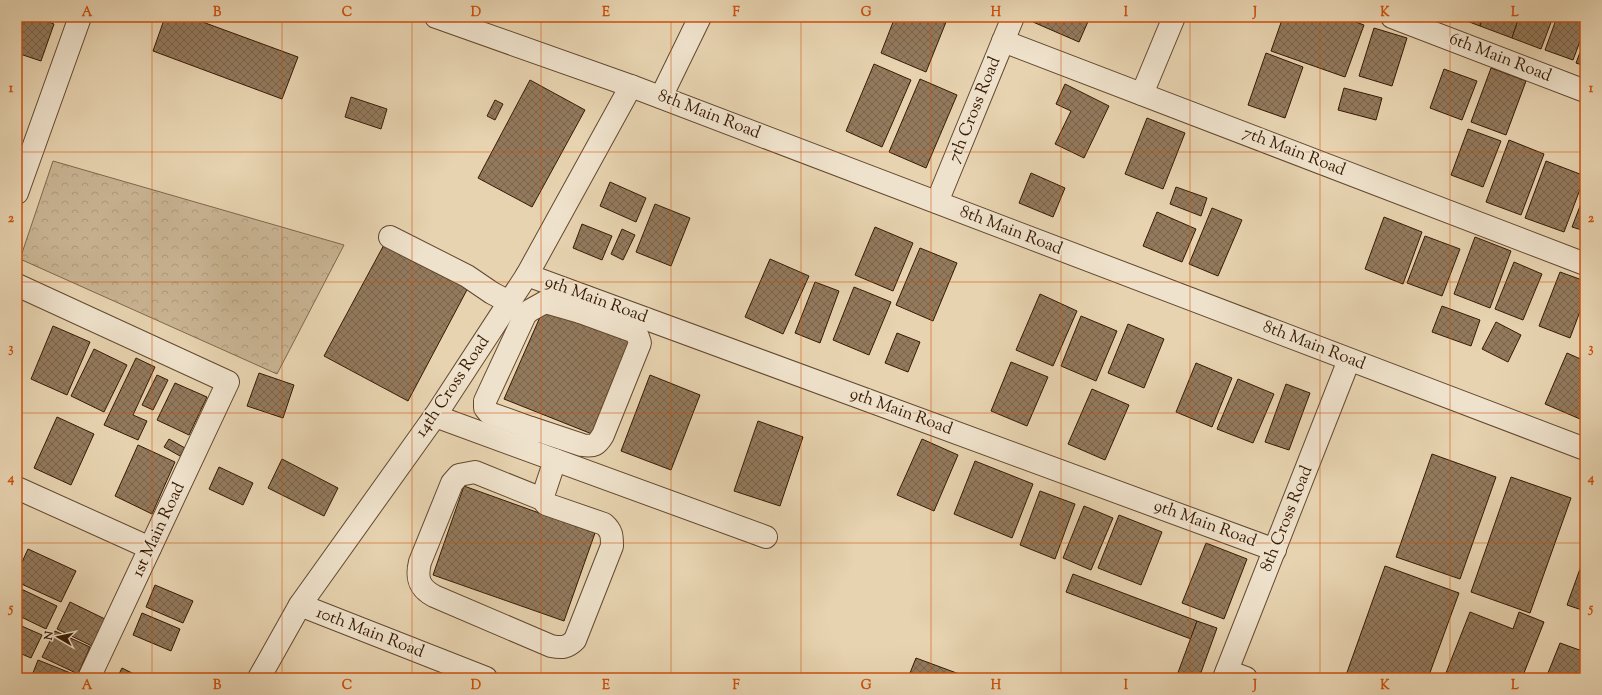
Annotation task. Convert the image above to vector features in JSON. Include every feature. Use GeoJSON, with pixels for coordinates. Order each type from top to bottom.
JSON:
{"type":"FeatureCollection","features":[{"type":"Feature","properties":{"kind":"street"},"geometry":{"type":"LineString","coordinates":[[17,192],[80,17]]}},
{"type":"Feature","properties":{"kind":"street","name":"8th Main Road"},"geometry":{"type":"LineString","coordinates":[[436,17],[661,97],[1585,449]]}},
{"type":"Feature","properties":{"kind":"street"},"geometry":{"type":"LineString","coordinates":[[661,97],[700,17]]}},
{"type":"Feature","properties":{"kind":"street","name":"7th Cross Road"},"geometry":{"type":"LineString","coordinates":[[937,202],[1013,17]]}},
{"type":"Feature","properties":{"kind":"street"},"geometry":{"type":"LineString","coordinates":[[1142,94],[1174,17]]}},
{"type":"Feature","properties":{"kind":"street","name":"6th Main Road"},"geometry":{"type":"LineString","coordinates":[[1392,17],[1585,91]]}},
{"type":"Feature","properties":{"kind":"street","name":"7th Main Road"},"geometry":{"type":"LineString","coordinates":[[1003,41],[1585,264]]}},
{"type":"Feature","properties":{"kind":"street","name":"14th Cross Road"},"geometry":{"type":"LineString","coordinates":[[259,678],[300,605],[435,416],[526,275],[631,86]]}},
{"type":"Feature","properties":{"kind":"street"},"geometry":{"type":"LineString","coordinates":[[390,237],[467,276],[492,293],[509,302]]}},
{"type":"Feature","properties":{"kind":"street","name":"9th Main Road"},"geometry":{"type":"LineString","coordinates":[[526,275],[583,304],[1274,550]]}},
{"type":"Feature","properties":{"kind":"street","name":"1st Main Road"},"geometry":{"type":"LineString","coordinates":[[17,285],[228,382],[90,678]]}},
{"type":"Feature","properties":{"kind":"street"},"geometry":{"type":"LineString","coordinates":[[435,416],[528,438],[582,446],[597,445],[603,435],[640,343],[635,332],[583,304],[545,302],[529,311],[525,316],[492,383],[485,401],[486,408],[489,413],[528,438],[555,460],[766,537]]}},
{"type":"Feature","properties":{"kind":"street","name":"8th Cross Road"},"geometry":{"type":"LineString","coordinates":[[1232,676],[1274,550],[1349,360]]}},
{"type":"Feature","properties":{"kind":"street"},"geometry":{"type":"LineString","coordinates":[[542,499],[555,460]]}},
{"type":"Feature","properties":{"kind":"street"},"geometry":{"type":"LineString","coordinates":[[474,472],[542,499],[546,504],[604,524],[609,529],[612,536],[612,546],[575,640],[570,646],[562,648],[551,646],[434,596],[423,588],[417,573],[420,562],[452,484],[459,474],[474,472]]}},
{"type":"Feature","properties":{"kind":"street"},"geometry":{"type":"LineString","coordinates":[[18,490],[150,548]]}},
{"type":"Feature","properties":{"kind":"street","name":"10th Main Road"},"geometry":{"type":"LineString","coordinates":[[300,605],[486,678]]}},
{"type":"Feature","properties":{"kind":"green space"},"geometry":{"type":"Polygon","coordinates":[[[53,161],[344,245],[277,374],[20,259],[53,161]]]}},
{"type":"Feature","properties":{"kind":"building"},"geometry":{"type":"Polygon","coordinates":[[[17,17],[35,17],[54,24],[41,61],[17,53],[17,17]]]}},
{"type":"Feature","properties":{"kind":"building"},"geometry":{"type":"Polygon","coordinates":[[[165,17],[189,17],[298,57],[282,99],[153,51],[165,17]]]}},
{"type":"Feature","properties":{"kind":"building"},"geometry":{"type":"Polygon","coordinates":[[[895,17],[948,17],[926,72],[881,53],[895,17]]]}},
{"type":"Feature","properties":{"kind":"building"},"geometry":{"type":"Polygon","coordinates":[[[1035,17],[1090,17],[1079,42],[1033,22],[1035,17]]]}},
{"type":"Feature","properties":{"kind":"building"},"geometry":{"type":"Polygon","coordinates":[[[1283,17],[1342,17],[1364,25],[1345,77],[1271,51],[1283,17]]]}},
{"type":"Feature","properties":{"kind":"building"},"geometry":{"type":"Polygon","coordinates":[[[1456,17],[1483,17],[1480,26],[1456,17]]]}},
{"type":"Feature","properties":{"kind":"building"},"geometry":{"type":"Polygon","coordinates":[[[1483,17],[1519,17],[1512,38],[1480,26],[1483,17]]]}},
{"type":"Feature","properties":{"kind":"building"},"geometry":{"type":"Polygon","coordinates":[[[1519,17],[1553,17],[1541,49],[1512,38],[1519,17]]]}},
{"type":"Feature","properties":{"kind":"building"},"geometry":{"type":"Polygon","coordinates":[[[1557,17],[1585,17],[1585,28],[1573,60],[1545,50],[1557,17]]]}},
{"type":"Feature","properties":{"kind":"building"},"geometry":{"type":"Polygon","coordinates":[[[1374,28],[1407,38],[1392,86],[1359,76],[1374,28]]]}},
{"type":"Feature","properties":{"kind":"building"},"geometry":{"type":"Polygon","coordinates":[[[1585,39],[1585,66],[1576,63],[1585,39]]]}},
{"type":"Feature","properties":{"kind":"building"},"geometry":{"type":"Polygon","coordinates":[[[1266,53],[1303,67],[1285,118],[1248,105],[1266,53]]]}},
{"type":"Feature","properties":{"kind":"building"},"geometry":{"type":"Polygon","coordinates":[[[874,64],[911,80],[882,147],[846,131],[874,64]]]}},
{"type":"Feature","properties":{"kind":"building"},"geometry":{"type":"Polygon","coordinates":[[[1491,68],[1526,81],[1506,135],[1471,122],[1491,68]]]}},
{"type":"Feature","properties":{"kind":"building"},"geometry":{"type":"Polygon","coordinates":[[[1444,69],[1477,81],[1462,120],[1430,108],[1444,69]]]}},
{"type":"Feature","properties":{"kind":"building"},"geometry":{"type":"Polygon","coordinates":[[[920,79],[957,95],[926,168],[889,152],[920,79]]]}},
{"type":"Feature","properties":{"kind":"building"},"geometry":{"type":"Polygon","coordinates":[[[530,80],[585,110],[532,207],[478,178],[530,80]]]}},
{"type":"Feature","properties":{"kind":"building"},"geometry":{"type":"Polygon","coordinates":[[[1065,84],[1109,106],[1084,158],[1055,144],[1071,111],[1056,104],[1065,84]]]}},
{"type":"Feature","properties":{"kind":"building"},"geometry":{"type":"Polygon","coordinates":[[[1344,88],[1382,98],[1376,120],[1338,110],[1344,88]]]}},
{"type":"Feature","properties":{"kind":"building"},"geometry":{"type":"Polygon","coordinates":[[[351,97],[387,109],[381,129],[345,117],[351,97]]]}},
{"type":"Feature","properties":{"kind":"building"},"geometry":{"type":"Polygon","coordinates":[[[495,100],[503,104],[495,120],[487,116],[495,100]]]}},
{"type":"Feature","properties":{"kind":"building"},"geometry":{"type":"Polygon","coordinates":[[[1147,118],[1185,133],[1163,189],[1125,174],[1147,118]]]}},
{"type":"Feature","properties":{"kind":"building"},"geometry":{"type":"Polygon","coordinates":[[[1468,129],[1501,141],[1483,187],[1451,175],[1468,129]]]}},
{"type":"Feature","properties":{"kind":"building"},"geometry":{"type":"Polygon","coordinates":[[[1509,140],[1544,154],[1521,215],[1486,202],[1509,140]]]}},
{"type":"Feature","properties":{"kind":"building"},"geometry":{"type":"Polygon","coordinates":[[[1546,161],[1585,176],[1564,232],[1525,218],[1546,161]]]}},
{"type":"Feature","properties":{"kind":"building"},"geometry":{"type":"Polygon","coordinates":[[[1031,173],[1065,188],[1053,217],[1019,203],[1031,173]]]}},
{"type":"Feature","properties":{"kind":"building"},"geometry":{"type":"Polygon","coordinates":[[[610,182],[646,198],[636,222],[600,206],[610,182]]]}},
{"type":"Feature","properties":{"kind":"building"},"geometry":{"type":"Polygon","coordinates":[[[1176,187],[1207,198],[1201,216],[1170,204],[1176,187]]]}},
{"type":"Feature","properties":{"kind":"building"},"geometry":{"type":"Polygon","coordinates":[[[1585,193],[1585,231],[1572,227],[1585,193]]]}},
{"type":"Feature","properties":{"kind":"building"},"geometry":{"type":"Polygon","coordinates":[[[655,204],[690,218],[671,266],[636,252],[655,204]]]}},
{"type":"Feature","properties":{"kind":"building"},"geometry":{"type":"Polygon","coordinates":[[[1212,208],[1242,220],[1218,276],[1189,264],[1212,208]]]}},
{"type":"Feature","properties":{"kind":"building"},"geometry":{"type":"Polygon","coordinates":[[[1157,212],[1196,229],[1182,262],[1143,246],[1157,212]]]}},
{"type":"Feature","properties":{"kind":"building"},"geometry":{"type":"Polygon","coordinates":[[[1384,217],[1422,232],[1403,284],[1365,269],[1384,217]]]}},
{"type":"Feature","properties":{"kind":"building"},"geometry":{"type":"Polygon","coordinates":[[[582,224],[612,236],[602,260],[573,248],[582,224]]]}},
{"type":"Feature","properties":{"kind":"building"},"geometry":{"type":"Polygon","coordinates":[[[875,227],[913,243],[893,291],[855,275],[875,227]]]}},
{"type":"Feature","properties":{"kind":"building"},"geometry":{"type":"Polygon","coordinates":[[[622,229],[635,235],[623,260],[611,254],[622,229]]]}},
{"type":"Feature","properties":{"kind":"building"},"geometry":{"type":"Polygon","coordinates":[[[1425,236],[1460,249],[1442,296],[1407,283],[1425,236]]]}},
{"type":"Feature","properties":{"kind":"building"},"geometry":{"type":"Polygon","coordinates":[[[1475,237],[1511,251],[1490,308],[1454,294],[1475,237]]]}},
{"type":"Feature","properties":{"kind":"building"},"geometry":{"type":"Polygon","coordinates":[[[386,241],[469,286],[408,401],[324,356],[386,241]]]}},
{"type":"Feature","properties":{"kind":"building"},"geometry":{"type":"Polygon","coordinates":[[[920,248],[957,263],[933,321],[896,305],[920,248]]]}},
{"type":"Feature","properties":{"kind":"building"},"geometry":{"type":"Polygon","coordinates":[[[770,259],[809,276],[783,334],[745,317],[770,259]]]}},
{"type":"Feature","properties":{"kind":"building"},"geometry":{"type":"Polygon","coordinates":[[[1514,262],[1542,274],[1523,320],[1495,309],[1514,262]]]}},
{"type":"Feature","properties":{"kind":"building"},"geometry":{"type":"Polygon","coordinates":[[[1560,272],[1585,281],[1585,298],[1570,338],[1539,326],[1560,272]]]}},
{"type":"Feature","properties":{"kind":"building"},"geometry":{"type":"Polygon","coordinates":[[[815,282],[839,291],[820,343],[795,333],[815,282]]]}},
{"type":"Feature","properties":{"kind":"building"},"geometry":{"type":"Polygon","coordinates":[[[854,287],[891,302],[869,355],[833,340],[854,287]]]}},
{"type":"Feature","properties":{"kind":"building"},"geometry":{"type":"Polygon","coordinates":[[[1040,294],[1077,311],[1053,366],[1016,350],[1040,294]]]}},
{"type":"Feature","properties":{"kind":"building"},"geometry":{"type":"Polygon","coordinates":[[[1442,306],[1480,320],[1471,346],[1432,332],[1442,306]]]}},
{"type":"Feature","properties":{"kind":"building"},"geometry":{"type":"Polygon","coordinates":[[[544,308],[632,339],[592,434],[504,399],[544,308]]]}},
{"type":"Feature","properties":{"kind":"building"},"geometry":{"type":"Polygon","coordinates":[[[1081,316],[1117,331],[1096,381],[1061,366],[1081,316]]]}},
{"type":"Feature","properties":{"kind":"building"},"geometry":{"type":"Polygon","coordinates":[[[1496,322],[1521,335],[1508,362],[1482,349],[1496,322]]]}},
{"type":"Feature","properties":{"kind":"building"},"geometry":{"type":"Polygon","coordinates":[[[1128,324],[1164,339],[1144,388],[1108,373],[1128,324]]]}},
{"type":"Feature","properties":{"kind":"building"},"geometry":{"type":"Polygon","coordinates":[[[53,326],[90,342],[67,395],[31,379],[53,326]]]}},
{"type":"Feature","properties":{"kind":"building"},"geometry":{"type":"Polygon","coordinates":[[[897,333],[920,342],[908,372],[885,363],[897,333]]]}},
{"type":"Feature","properties":{"kind":"building"},"geometry":{"type":"Polygon","coordinates":[[[94,349],[127,365],[104,412],[71,396],[94,349]]]}},
{"type":"Feature","properties":{"kind":"building"},"geometry":{"type":"Polygon","coordinates":[[[1567,353],[1585,361],[1585,407],[1580,419],[1545,404],[1567,353]]]}},
{"type":"Feature","properties":{"kind":"building"},"geometry":{"type":"Polygon","coordinates":[[[136,358],[155,367],[133,415],[147,421],[138,440],[104,425],[136,358]]]}},
{"type":"Feature","properties":{"kind":"building"},"geometry":{"type":"Polygon","coordinates":[[[1011,362],[1048,377],[1027,426],[991,411],[1011,362]]]}},
{"type":"Feature","properties":{"kind":"building"},"geometry":{"type":"Polygon","coordinates":[[[1196,363],[1232,378],[1212,427],[1176,412],[1196,363]]]}},
{"type":"Feature","properties":{"kind":"building"},"geometry":{"type":"Polygon","coordinates":[[[259,373],[294,385],[283,418],[247,406],[259,373]]]}},
{"type":"Feature","properties":{"kind":"building"},"geometry":{"type":"Polygon","coordinates":[[[157,375],[168,380],[153,410],[142,405],[157,375]]]}},
{"type":"Feature","properties":{"kind":"building"},"geometry":{"type":"Polygon","coordinates":[[[650,375],[700,395],[671,470],[621,451],[650,375]]]}},
{"type":"Feature","properties":{"kind":"building"},"geometry":{"type":"Polygon","coordinates":[[[1238,379],[1274,394],[1253,443],[1217,429],[1238,379]]]}},
{"type":"Feature","properties":{"kind":"building"},"geometry":{"type":"Polygon","coordinates":[[[175,383],[207,397],[189,435],[157,420],[175,383]]]}},
{"type":"Feature","properties":{"kind":"building"},"geometry":{"type":"Polygon","coordinates":[[[1286,384],[1310,393],[1289,450],[1265,442],[1286,384]]]}},
{"type":"Feature","properties":{"kind":"building"},"geometry":{"type":"Polygon","coordinates":[[[1092,389],[1129,405],[1105,460],[1068,444],[1092,389]]]}},
{"type":"Feature","properties":{"kind":"building"},"geometry":{"type":"Polygon","coordinates":[[[57,417],[94,434],[71,485],[34,468],[57,417]]]}},
{"type":"Feature","properties":{"kind":"building"},"geometry":{"type":"Polygon","coordinates":[[[758,421],[803,437],[780,506],[734,491],[758,421]]]}},
{"type":"Feature","properties":{"kind":"building"},"geometry":{"type":"Polygon","coordinates":[[[169,439],[185,448],[180,456],[164,447],[169,439]]]}},
{"type":"Feature","properties":{"kind":"building"},"geometry":{"type":"Polygon","coordinates":[[[922,439],[958,455],[934,511],[897,495],[922,439]]]}},
{"type":"Feature","properties":{"kind":"building"},"geometry":{"type":"Polygon","coordinates":[[[138,445],[175,462],[152,514],[115,496],[138,445]]]}},
{"type":"Feature","properties":{"kind":"building"},"geometry":{"type":"Polygon","coordinates":[[[1432,454],[1496,477],[1460,579],[1396,557],[1432,454]]]}},
{"type":"Feature","properties":{"kind":"building"},"geometry":{"type":"Polygon","coordinates":[[[282,459],[338,488],[324,516],[268,488],[282,459]]]}},
{"type":"Feature","properties":{"kind":"building"},"geometry":{"type":"Polygon","coordinates":[[[975,461],[1033,484],[1012,538],[954,514],[975,461]]]}},
{"type":"Feature","properties":{"kind":"building"},"geometry":{"type":"Polygon","coordinates":[[[219,467],[253,483],[243,505],[209,489],[219,467]]]}},
{"type":"Feature","properties":{"kind":"building"},"geometry":{"type":"Polygon","coordinates":[[[1511,477],[1571,498],[1530,613],[1471,592],[1511,477]]]}},
{"type":"Feature","properties":{"kind":"building"},"geometry":{"type":"Polygon","coordinates":[[[464,486],[595,533],[564,621],[433,575],[464,486]]]}},
{"type":"Feature","properties":{"kind":"building"},"geometry":{"type":"Polygon","coordinates":[[[1040,491],[1075,504],[1055,559],[1020,545],[1040,491]]]}},
{"type":"Feature","properties":{"kind":"building"},"geometry":{"type":"Polygon","coordinates":[[[1084,506],[1113,518],[1091,570],[1063,558],[1084,506]]]}},
{"type":"Feature","properties":{"kind":"building"},"geometry":{"type":"Polygon","coordinates":[[[1119,515],[1162,532],[1141,585],[1098,568],[1119,515]]]}},
{"type":"Feature","properties":{"kind":"building"},"geometry":{"type":"Polygon","coordinates":[[[1206,543],[1247,559],[1224,619],[1182,603],[1206,543]]]}},
{"type":"Feature","properties":{"kind":"building"},"geometry":{"type":"Polygon","coordinates":[[[28,549],[76,571],[61,602],[17,582],[17,573],[28,549]]]}},
{"type":"Feature","properties":{"kind":"building"},"geometry":{"type":"Polygon","coordinates":[[[1585,555],[1585,611],[1567,605],[1585,555]]]}},
{"type":"Feature","properties":{"kind":"building"},"geometry":{"type":"Polygon","coordinates":[[[1385,566],[1459,593],[1428,678],[1345,678],[1385,566]]]}},
{"type":"Feature","properties":{"kind":"building"},"geometry":{"type":"Polygon","coordinates":[[[1073,574],[1197,621],[1191,639],[1066,592],[1073,574]]]}},
{"type":"Feature","properties":{"kind":"building"},"geometry":{"type":"Polygon","coordinates":[[[155,585],[193,601],[183,623],[146,607],[155,585]]]}},
{"type":"Feature","properties":{"kind":"building"},"geometry":{"type":"Polygon","coordinates":[[[17,587],[57,606],[46,629],[17,615],[17,587]]]}},
{"type":"Feature","properties":{"kind":"building"},"geometry":{"type":"Polygon","coordinates":[[[70,602],[105,619],[92,646],[57,629],[70,602]]]}},
{"type":"Feature","properties":{"kind":"building"},"geometry":{"type":"Polygon","coordinates":[[[1470,612],[1513,629],[1519,612],[1544,622],[1522,678],[1444,678],[1470,612]]]}},
{"type":"Feature","properties":{"kind":"building"},"geometry":{"type":"Polygon","coordinates":[[[142,613],[180,629],[171,651],[133,635],[142,613]]]}},
{"type":"Feature","properties":{"kind":"building"},"geometry":{"type":"Polygon","coordinates":[[[1197,621],[1217,628],[1199,678],[1176,678],[1197,621]]]}},
{"type":"Feature","properties":{"kind":"building"},"geometry":{"type":"Polygon","coordinates":[[[17,624],[42,635],[31,658],[17,652],[17,624]]]}},
{"type":"Feature","properties":{"kind":"building"},"geometry":{"type":"Polygon","coordinates":[[[55,631],[90,647],[78,674],[42,657],[55,631]]]}},
{"type":"Feature","properties":{"kind":"building"},"geometry":{"type":"Polygon","coordinates":[[[1560,643],[1585,652],[1585,678],[1546,678],[1560,643]]]}},
{"type":"Feature","properties":{"kind":"building"},"geometry":{"type":"Polygon","coordinates":[[[916,658],[970,678],[908,678],[916,658]]]}},
{"type":"Feature","properties":{"kind":"building"},"geometry":{"type":"Polygon","coordinates":[[[38,660],[78,676],[78,678],[31,678],[38,660]]]}},
{"type":"Feature","properties":{"kind":"building"},"geometry":{"type":"Polygon","coordinates":[[[122,668],[142,678],[117,678],[122,668]]]}}]}
